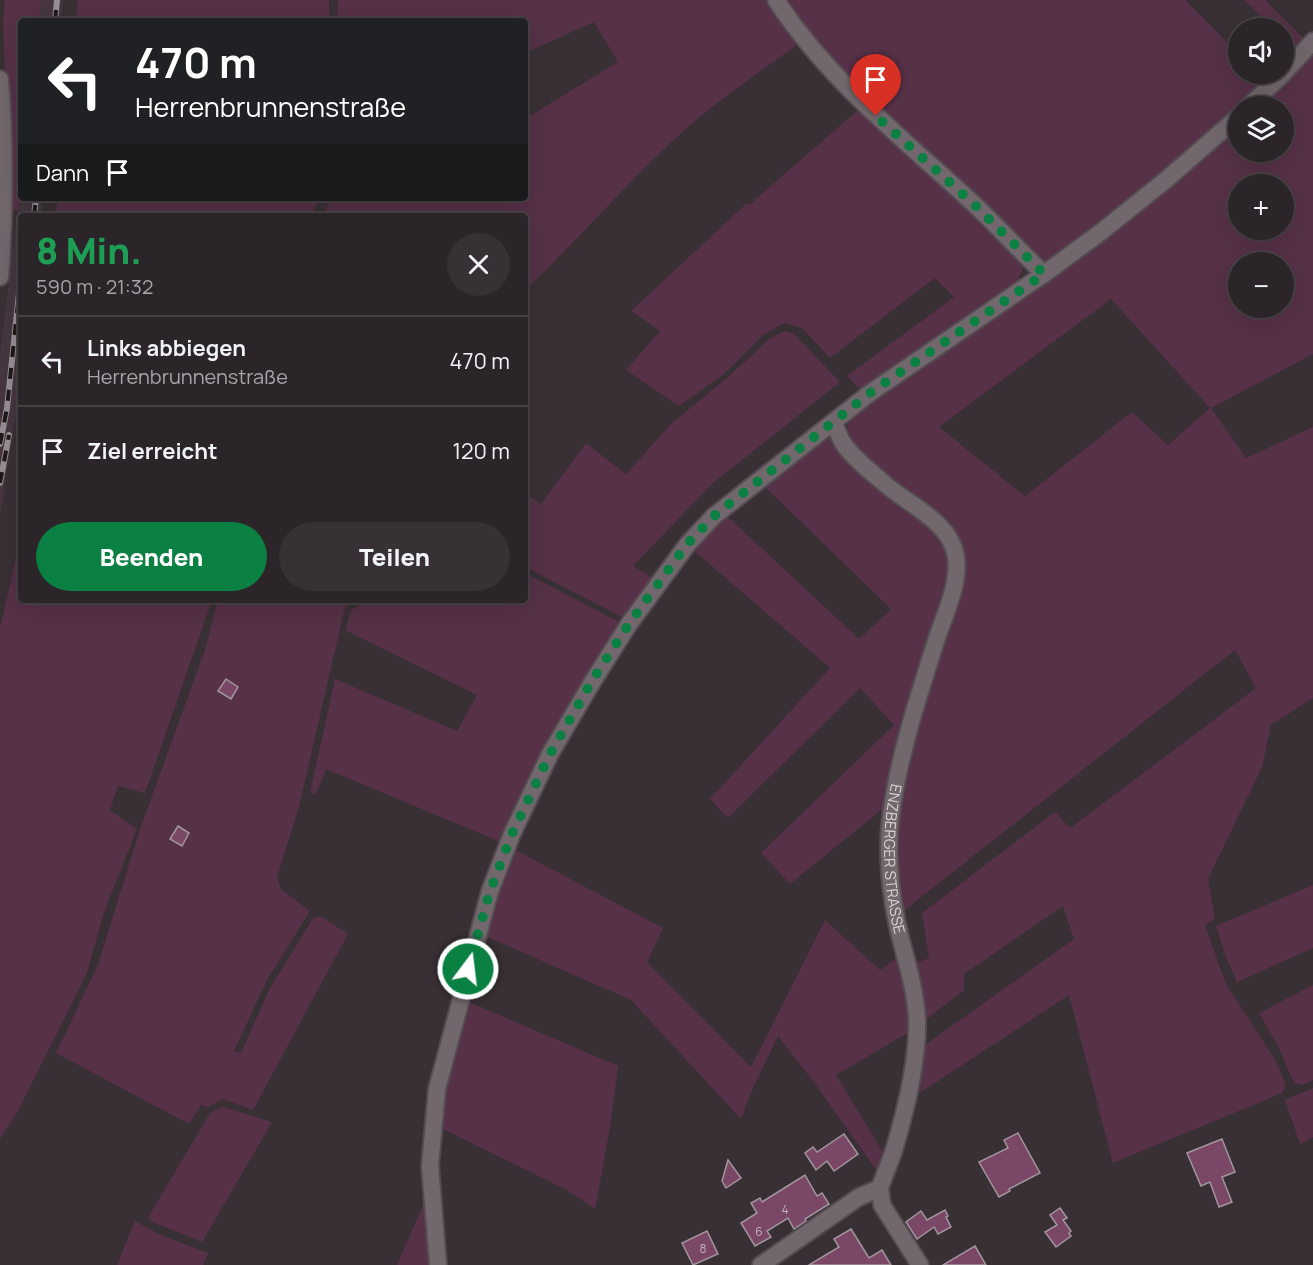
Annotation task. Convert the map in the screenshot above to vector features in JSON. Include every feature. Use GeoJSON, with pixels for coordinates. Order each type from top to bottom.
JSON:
{"type":"FeatureCollection","features":[{"type":"Feature","properties":{"kind":"street"},"geometry":{"type":"LineString","coordinates":[[776,0],[792,24],[839,79],[876,116],[977,207],[1044,274]]}},
{"type":"Feature","properties":{"kind":"street"},"geometry":{"type":"LineString","coordinates":[[1294,62],[1313,41]]}},
{"type":"Feature","properties":{"kind":"street"},"geometry":{"type":"LineString","coordinates":[[0,79],[4,141],[4,194],[0,278]]}},
{"type":"Feature","properties":{"kind":"street"},"geometry":{"type":"LineString","coordinates":[[1260,96],[1272,84]]}},
{"type":"Feature","properties":{"kind":"street"},"geometry":{"type":"LineString","coordinates":[[438,1265],[430,1166],[437,1089],[490,891],[512,834],[550,754],[592,681],[629,624],[687,544],[714,516],[912,362],[1044,274],[1142,200],[1228,126]]}},
{"type":"Feature","properties":{"kind":"street","name":"ENZBERGER STRASSE"},"geometry":{"type":"LineString","coordinates":[[833,422],[843,444],[860,461],[885,485],[940,526],[952,544],[956,557],[954,581],[926,674],[893,802],[890,871],[897,921],[917,1019],[916,1042],[897,1140],[880,1188]]}},
{"type":"Feature","properties":{"kind":"street"},"geometry":{"type":"LineString","coordinates":[[761,1265],[859,1197],[880,1188],[882,1205],[920,1265]]}},
{"type":"Feature","properties":{"kind":"shaded area"},"geometry":{"type":"Polygon","coordinates":[[[5,0],[41,0],[39,18],[18,18],[18,210],[11,209],[3,21],[5,0]]]}},
{"type":"Feature","properties":{"kind":"shaded area"},"geometry":{"type":"Polygon","coordinates":[[[41,0],[63,0],[61,18],[39,18],[41,0]]]}},
{"type":"Feature","properties":{"kind":"shaded area"},"geometry":{"type":"Polygon","coordinates":[[[78,0],[329,0],[329,18],[76,18],[78,0]]]}},
{"type":"Feature","properties":{"kind":"shaded area"},"geometry":{"type":"Polygon","coordinates":[[[338,0],[770,0],[802,41],[688,127],[528,287],[528,213],[325,213],[329,201],[528,201],[528,117],[618,62],[594,22],[528,52],[528,18],[337,18],[338,0]]]}},
{"type":"Feature","properties":{"kind":"shaded area"},"geometry":{"type":"Polygon","coordinates":[[[782,0],[1185,0],[1228,43],[1228,84],[1265,84],[1251,96],[1228,96],[1228,116],[1111,217],[1051,263],[1039,263],[840,74],[782,0]]]}},
{"type":"Feature","properties":{"kind":"shaded area"},"geometry":{"type":"Polygon","coordinates":[[[1244,0],[1265,0],[1283,18],[1263,18],[1244,0]]]}},
{"type":"Feature","properties":{"kind":"shaded area"},"geometry":{"type":"Polygon","coordinates":[[[1294,29],[1305,40],[1296,51],[1294,49],[1294,29]]]}},
{"type":"Feature","properties":{"kind":"shaded area"},"geometry":{"type":"Polygon","coordinates":[[[1313,50],[1313,354],[1211,408],[1246,458],[1313,427],[1313,698],[1271,725],[1262,767],[1208,879],[1215,919],[1205,925],[1226,984],[1276,1061],[1286,1085],[1282,1093],[1113,1163],[1069,995],[915,1096],[922,1047],[1074,939],[1063,906],[964,974],[964,990],[922,1023],[914,964],[929,958],[922,913],[1055,812],[1070,828],[1256,688],[1235,650],[901,913],[894,845],[899,789],[963,562],[853,444],[847,426],[857,410],[1228,131],[1228,162],[1294,162],[1294,96],[1267,96],[1279,84],[1294,84],[1294,69],[1313,50]],[[1111,299],[939,427],[1025,496],[1132,412],[1168,445],[1210,408],[1111,299]]]}},
{"type":"Feature","properties":{"kind":"shaded area"},"geometry":{"type":"Polygon","coordinates":[[[858,110],[1015,253],[1023,269],[1015,285],[861,390],[847,376],[954,297],[935,278],[830,358],[802,328],[784,323],[763,335],[724,374],[679,406],[626,370],[660,331],[631,311],[747,203],[749,205],[858,110]]]}},
{"type":"Feature","properties":{"kind":"shaded area"},"geometry":{"type":"Polygon","coordinates":[[[19,201],[43,201],[41,213],[18,213],[18,401],[0,516],[0,353],[19,201]]]}},
{"type":"Feature","properties":{"kind":"shaded area"},"geometry":{"type":"Polygon","coordinates":[[[58,201],[317,201],[313,213],[56,213],[58,201]]]}},
{"type":"Feature","properties":{"kind":"shaded area"},"geometry":{"type":"Polygon","coordinates":[[[784,331],[793,333],[840,382],[712,484],[633,566],[656,580],[626,619],[528,569],[528,495],[541,504],[586,443],[626,474],[672,423],[727,378],[769,339],[784,331]]]}},
{"type":"Feature","properties":{"kind":"shaded area"},"geometry":{"type":"Polygon","coordinates":[[[824,434],[832,437],[943,540],[950,561],[947,586],[885,807],[790,884],[761,853],[894,725],[860,688],[728,818],[710,799],[830,668],[690,547],[725,514],[859,639],[891,609],[761,483],[824,434]]]}},
{"type":"Feature","properties":{"kind":"shaded area"},"geometry":{"type":"Polygon","coordinates":[[[18,550],[18,603],[211,603],[145,793],[118,786],[110,810],[137,829],[104,912],[87,973],[19,1109],[0,1139],[0,628],[18,550]]]}},
{"type":"Feature","properties":{"kind":"shaded area"},"geometry":{"type":"Polygon","coordinates":[[[528,575],[623,624],[503,843],[326,769],[316,794],[310,793],[335,679],[457,731],[477,695],[345,630],[351,610],[364,603],[528,603],[528,575]]]}},
{"type":"Feature","properties":{"kind":"shaded area"},"geometry":{"type":"Polygon","coordinates":[[[217,603],[352,603],[345,607],[299,807],[277,877],[281,889],[310,911],[267,980],[234,1051],[241,1053],[270,988],[313,918],[320,916],[348,934],[253,1110],[223,1099],[208,1107],[201,1105],[189,1124],[56,1053],[98,965],[140,829],[205,650],[217,603]]]}},
{"type":"Feature","properties":{"kind":"shaded area"},"geometry":{"type":"Polygon","coordinates":[[[510,847],[663,928],[647,962],[751,1067],[825,920],[880,970],[898,957],[909,1001],[911,1031],[836,1075],[886,1157],[880,1175],[778,1036],[741,1119],[631,1000],[481,934],[510,847]]]}},
{"type":"Feature","properties":{"kind":"shaded area"},"geometry":{"type":"Polygon","coordinates":[[[1313,885],[1313,948],[1237,982],[1216,926],[1313,885]]]}},
{"type":"Feature","properties":{"kind":"shaded area"},"geometry":{"type":"Polygon","coordinates":[[[1313,985],[1313,1080],[1303,1085],[1294,1083],[1277,1044],[1259,1013],[1313,985]]]}},
{"type":"Feature","properties":{"kind":"shaded area"},"geometry":{"type":"Polygon","coordinates":[[[464,1000],[618,1066],[611,1122],[595,1209],[567,1190],[437,1126],[464,1000]]]}},
{"type":"Feature","properties":{"kind":"shaded area"},"geometry":{"type":"Polygon","coordinates":[[[1313,1088],[1313,1137],[1300,1144],[1285,1100],[1313,1088]]]}},
{"type":"Feature","properties":{"kind":"shaded area"},"geometry":{"type":"Polygon","coordinates":[[[223,1107],[272,1122],[202,1242],[150,1221],[149,1216],[210,1113],[223,1107]]]}},
{"type":"Feature","properties":{"kind":"shaded area"},"geometry":{"type":"Polygon","coordinates":[[[424,1203],[427,1204],[435,1265],[397,1265],[424,1203]]]}},
{"type":"Feature","properties":{"kind":"shaded area"},"geometry":{"type":"Polygon","coordinates":[[[135,1221],[161,1235],[208,1253],[203,1265],[117,1265],[135,1221]]]}},
{"type":"Feature","properties":{"kind":"building"},"geometry":{"type":"Polygon","coordinates":[[[226,679],[238,687],[231,699],[218,691],[226,679]]]}},
{"type":"Feature","properties":{"kind":"building"},"geometry":{"type":"Polygon","coordinates":[[[178,826],[189,833],[182,846],[170,839],[178,826]]]}},
{"type":"Feature","properties":{"kind":"building"},"geometry":{"type":"Polygon","coordinates":[[[1018,1133],[1040,1173],[1009,1189],[1010,1191],[999,1197],[979,1162],[1008,1148],[1004,1140],[1018,1133]]]}},
{"type":"Feature","properties":{"kind":"building"},"geometry":{"type":"Polygon","coordinates":[[[844,1134],[858,1154],[834,1171],[827,1161],[816,1170],[805,1153],[813,1147],[817,1152],[844,1134]]]}},
{"type":"Feature","properties":{"kind":"building"},"geometry":{"type":"Polygon","coordinates":[[[1222,1139],[1235,1172],[1222,1177],[1232,1202],[1219,1207],[1210,1182],[1201,1186],[1187,1153],[1222,1139]]]}},
{"type":"Feature","properties":{"kind":"building"},"geometry":{"type":"Polygon","coordinates":[[[728,1160],[741,1178],[726,1188],[722,1181],[728,1160]]]}},
{"type":"Feature","properties":{"kind":"building"},"geometry":{"type":"Polygon","coordinates":[[[805,1175],[817,1196],[822,1193],[829,1204],[794,1229],[788,1218],[767,1231],[771,1237],[755,1246],[741,1223],[757,1213],[751,1203],[760,1198],[762,1202],[805,1175]]]}},
{"type":"Feature","properties":{"kind":"building"},"geometry":{"type":"Polygon","coordinates":[[[1060,1208],[1067,1218],[1063,1220],[1071,1231],[1069,1233],[1071,1236],[1056,1247],[1045,1232],[1057,1225],[1050,1215],[1060,1208]]]}},
{"type":"Feature","properties":{"kind":"building"},"geometry":{"type":"Polygon","coordinates":[[[945,1210],[951,1227],[938,1234],[934,1227],[917,1239],[906,1222],[921,1211],[927,1220],[945,1210]]]}},
{"type":"Feature","properties":{"kind":"building"},"geometry":{"type":"Polygon","coordinates":[[[851,1229],[869,1258],[882,1250],[891,1265],[809,1265],[839,1247],[834,1239],[851,1229]]]}},
{"type":"Feature","properties":{"kind":"building"},"geometry":{"type":"Polygon","coordinates":[[[707,1231],[718,1254],[693,1265],[682,1243],[707,1231]]]}},
{"type":"Feature","properties":{"kind":"building"},"geometry":{"type":"Polygon","coordinates":[[[975,1246],[986,1265],[943,1265],[975,1246]]]}},
{"type":"Feature","properties":{"kind":"railway"},"geometry":{"type":"LineString","coordinates":[[55,18],[57,0]]}},
{"type":"Feature","properties":{"kind":"railway"},"geometry":{"type":"LineString","coordinates":[[34,213],[36,201]]}},
{"type":"Feature","properties":{"kind":"railway"},"geometry":{"type":"LineString","coordinates":[[0,444],[7,408],[18,303]]}},
{"type":"Feature","properties":{"kind":"railway"},"geometry":{"type":"LineString","coordinates":[[0,483],[9,435]]}},
{"type":"Feature","properties":{"kind":"route"},"geometry":{"type":"LineString","coordinates":[[468,969],[490,891],[512,834],[550,754],[592,681],[629,624],[687,544],[714,516],[870,393],[1044,274],[977,207],[876,116]]}}]}
